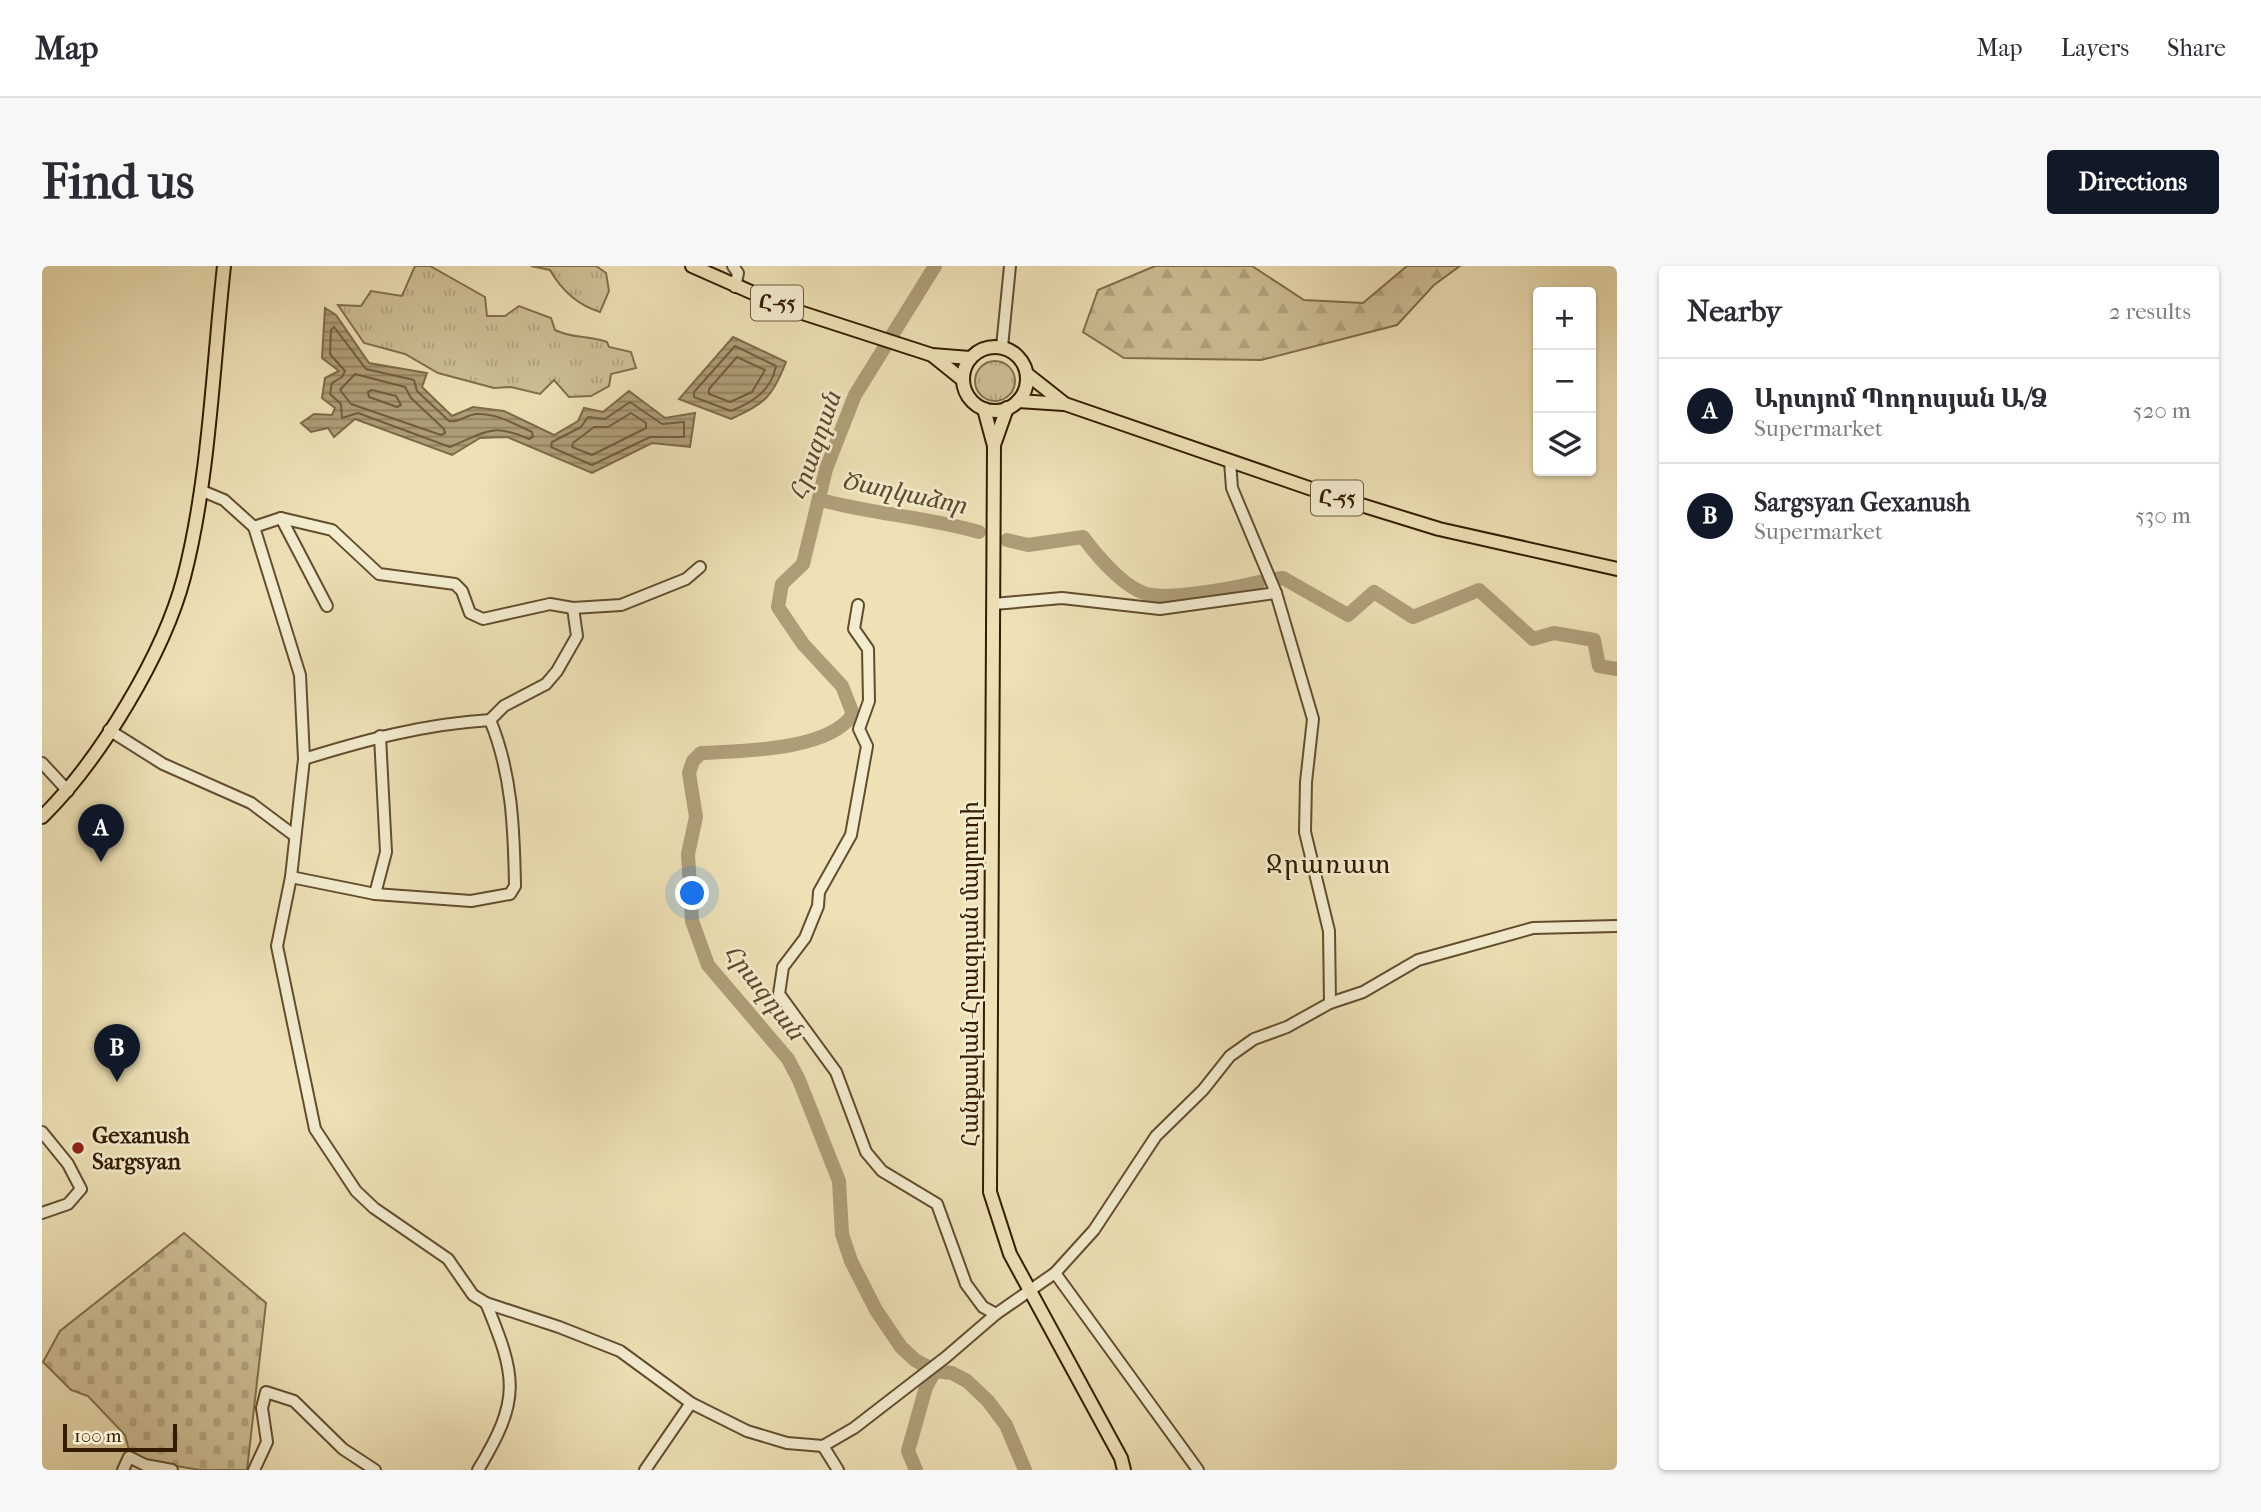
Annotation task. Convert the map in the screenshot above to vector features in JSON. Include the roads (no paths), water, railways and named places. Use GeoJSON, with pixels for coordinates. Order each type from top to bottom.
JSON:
{"type":"FeatureCollection","features":[{"type":"Feature","properties":{"kind":"main road"},"geometry":{"type":"LineString","coordinates":[[42,817],[68,791],[109,730],[172,616],[193,541],[224,266]]}},
{"type":"Feature","properties":{"kind":"main road","name":"Հ-55"},"geometry":{"type":"LineString","coordinates":[[692,266],[735,287],[932,355],[970,358],[981,350],[1002,347],[1018,357],[1027,374],[1065,404]]}},
{"type":"Feature","properties":{"kind":"main road","name":"Հ-55"},"geometry":{"type":"LineString","coordinates":[[932,355],[963,380],[967,395],[984,409]]}},
{"type":"Feature","properties":{"kind":"main road"},"geometry":{"type":"LineString","coordinates":[[963,380],[970,358]]}},
{"type":"Feature","properties":{"kind":"main road"},"geometry":{"type":"LineString","coordinates":[[984,409],[1007,408],[1018,401],[1024,393],[1027,374]]}},
{"type":"Feature","properties":{"kind":"main road","name":"Հ-55"},"geometry":{"type":"LineString","coordinates":[[1018,401],[1065,404],[1439,529],[1617,569]]}},
{"type":"Feature","properties":{"kind":"main road","name":"Հանքավան-Հրազդան մայրուղի"},"geometry":{"type":"LineString","coordinates":[[994,446],[1007,408]]}},
{"type":"Feature","properties":{"kind":"main road","name":"Հանքավան-Հրազդան մայրուղի"},"geometry":{"type":"LineString","coordinates":[[984,409],[994,446],[990,1192],[1010,1254],[1121,1458],[1124,1470]]}},
{"type":"Feature","properties":{"kind":"street"},"geometry":{"type":"LineString","coordinates":[[733,266],[738,273],[735,287]]}},
{"type":"Feature","properties":{"kind":"street"},"geometry":{"type":"LineString","coordinates":[[1002,347],[1010,266]]}},
{"type":"Feature","properties":{"kind":"street"},"geometry":{"type":"LineString","coordinates":[[1230,461],[1232,488],[1276,593],[1313,719],[1306,782],[1305,832],[1329,931],[1330,1003]]}},
{"type":"Feature","properties":{"kind":"street"},"geometry":{"type":"LineString","coordinates":[[200,491],[224,500],[254,527],[300,676],[304,759],[291,877],[277,946],[315,1129],[365,1200],[448,1259],[473,1294],[486,1303],[620,1351],[691,1403],[747,1431],[787,1443],[823,1446],[854,1428],[946,1357],[996,1314],[1055,1273],[1094,1230],[1156,1136],[1203,1090],[1230,1056],[1254,1039],[1287,1027],[1330,1003],[1363,992],[1418,960],[1533,928],[1617,926]]}},
{"type":"Feature","properties":{"kind":"street"},"geometry":{"type":"LineString","coordinates":[[254,527],[281,518],[332,530],[379,574],[455,584],[462,591],[474,617],[483,620],[550,604],[573,608],[621,605],[686,579],[700,567]]}},
{"type":"Feature","properties":{"kind":"street"},"geometry":{"type":"LineString","coordinates":[[281,518],[327,606]]}},
{"type":"Feature","properties":{"kind":"street"},"geometry":{"type":"LineString","coordinates":[[993,604],[1062,598],[1160,609],[1276,593]]}},
{"type":"Feature","properties":{"kind":"street"},"geometry":{"type":"LineString","coordinates":[[858,605],[854,629],[868,649],[869,701],[859,730],[867,746],[851,835],[819,892],[818,906],[805,937],[783,967],[779,994],[836,1072],[866,1152],[881,1171],[937,1204],[965,1284],[983,1307],[996,1314]]}},
{"type":"Feature","properties":{"kind":"street"},"geometry":{"type":"LineString","coordinates":[[304,759],[380,736],[456,722],[490,720],[504,706],[546,684],[557,671],[578,636],[573,608]]}},
{"type":"Feature","properties":{"kind":"street"},"geometry":{"type":"LineString","coordinates":[[291,877],[375,894],[471,901],[510,894],[515,886],[513,806],[501,747],[490,720]]}},
{"type":"Feature","properties":{"kind":"street"},"geometry":{"type":"LineString","coordinates":[[109,730],[163,764],[251,803],[295,836]]}},
{"type":"Feature","properties":{"kind":"street"},"geometry":{"type":"LineString","coordinates":[[375,894],[386,852],[380,736]]}},
{"type":"Feature","properties":{"kind":"street"},"geometry":{"type":"LineString","coordinates":[[42,763],[68,791]]}},
{"type":"Feature","properties":{"kind":"street"},"geometry":{"type":"LineString","coordinates":[[42,1132],[68,1164],[81,1189],[68,1204],[42,1213]]}},
{"type":"Feature","properties":{"kind":"street"},"geometry":{"type":"LineString","coordinates":[[1055,1273],[1198,1470]]}},
{"type":"Feature","properties":{"kind":"street"},"geometry":{"type":"LineString","coordinates":[[478,1470],[503,1424],[512,1392],[503,1345],[486,1303]]}},
{"type":"Feature","properties":{"kind":"street"},"geometry":{"type":"LineString","coordinates":[[254,1470],[267,1442],[262,1408],[266,1392],[294,1401],[343,1449],[374,1470]]}},
{"type":"Feature","properties":{"kind":"street"},"geometry":{"type":"LineString","coordinates":[[645,1470],[691,1403]]}},
{"type":"Feature","properties":{"kind":"street"},"geometry":{"type":"LineString","coordinates":[[823,1446],[838,1470]]}},
{"type":"Feature","properties":{"kind":"street"},"geometry":{"type":"LineString","coordinates":[[123,1470],[129,1457],[145,1465],[172,1470]]}},
{"type":"Feature","properties":{"kind":"water"},"geometry":{"type":"Polygon","coordinates":[[[325,308],[336,315],[369,363],[427,373],[422,387],[452,416],[473,407],[504,411],[554,435],[578,421],[584,408],[603,412],[629,391],[665,418],[695,413],[690,447],[652,443],[592,473],[507,437],[480,438],[452,455],[355,419],[334,437],[328,428],[311,432],[301,423],[314,414],[332,415],[335,408],[322,398],[325,378],[339,371],[322,358],[325,308]]]}},
{"type":"Feature","properties":{"kind":"water"},"geometry":{"type":"Polygon","coordinates":[[[733,337],[786,362],[766,398],[731,419],[679,399],[733,337]]]}},
{"type":"Feature","properties":{"kind":"waterway","name":"Հրազդան"},"geometry":{"type":"LineString","coordinates":[[935,266],[855,395],[826,469],[803,564],[782,584],[778,607],[803,644],[842,686],[853,714],[841,726],[805,742],[760,750],[701,753],[693,761],[689,773],[696,817],[688,854],[692,921],[708,965],[788,1059],[799,1080],[839,1181],[842,1234],[851,1261],[876,1310],[901,1347],[915,1360],[935,1371],[952,1373],[967,1381],[988,1401],[1006,1425],[1025,1470]]}},
{"type":"Feature","properties":{"kind":"waterway","name":"Ծաղկաձոր"},"geometry":{"type":"LineString","coordinates":[[821,500],[979,532]]}},
{"type":"Feature","properties":{"kind":"waterway","name":"Ծաղկաձոր"},"geometry":{"type":"LineString","coordinates":[[1007,540],[1028,545],[1083,537],[1104,563],[1123,580],[1152,595],[1190,594],[1259,582]]}},
{"type":"Feature","properties":{"kind":"waterway","name":"Ծաղկաձոր"},"geometry":{"type":"LineString","coordinates":[[1276,579],[1283,578],[1348,615],[1374,592],[1413,617],[1479,590],[1533,639],[1554,633],[1594,640],[1599,666],[1617,669]]}},
{"type":"Feature","properties":{"kind":"waterway","name":"Հրազդան"},"geometry":{"type":"LineString","coordinates":[[916,1470],[908,1451],[926,1387],[935,1371]]}},
{"type":"Feature","properties":{"kind":"place","name":"Արտյոմ Պողոսյան Ա/Ձ"},"geometry":{"type":"Point","coordinates":[101,862]}},
{"type":"Feature","properties":{"kind":"place","name":"Sargsyan Gexanush"},"geometry":{"type":"Point","coordinates":[117,1082]}},
{"type":"Feature","properties":{"kind":"place","name":"Gexanush Sargsyan"},"geometry":{"type":"Point","coordinates":[78,1148]}},
{"type":"Feature","properties":{"kind":"district","name":"Ջրառատ"},"geometry":{"type":"Point","coordinates":[1329,864]}}]}
